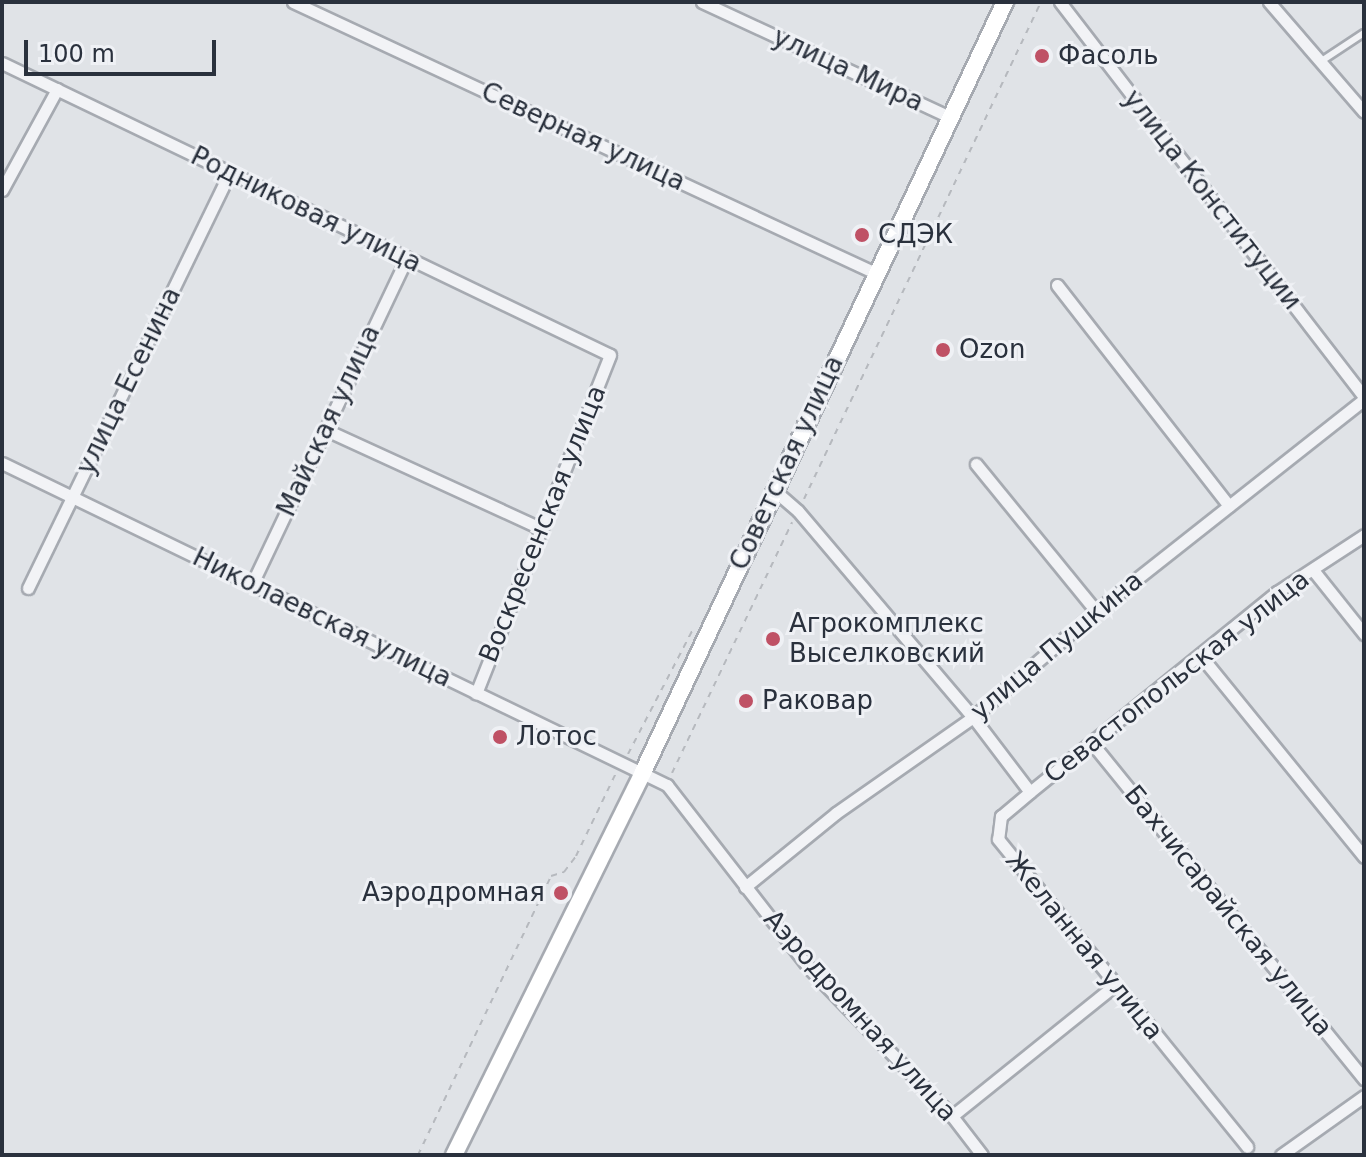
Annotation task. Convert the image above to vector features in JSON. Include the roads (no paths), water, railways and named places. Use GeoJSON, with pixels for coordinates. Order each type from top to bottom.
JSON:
{"type":"FeatureCollection","features":[{"type":"Feature","properties":{"kind":"main road","name":"Советская улица"},"geometry":{"type":"LineString","coordinates":[[454,1155],[643,772],[775,491],[873,272],[1005,2]]}},
{"type":"Feature","properties":{"kind":"street","name":"Северная улица"},"geometry":{"type":"LineString","coordinates":[[293,2],[873,272]]}},
{"type":"Feature","properties":{"kind":"street","name":"улица Мира"},"geometry":{"type":"LineString","coordinates":[[702,2],[950,117]]}},
{"type":"Feature","properties":{"kind":"street","name":"улица Конституции"},"geometry":{"type":"LineString","coordinates":[[1060,2],[1364,398]]}},
{"type":"Feature","properties":{"kind":"street"},"geometry":{"type":"LineString","coordinates":[[1269,2],[1364,112]]}},
{"type":"Feature","properties":{"kind":"street","name":"Родниковая улица"},"geometry":{"type":"LineString","coordinates":[[2,63],[610,355]]}},
{"type":"Feature","properties":{"kind":"street"},"geometry":{"type":"LineString","coordinates":[[2,190],[57,89]]}},
{"type":"Feature","properties":{"kind":"street","name":"улица Есенина"},"geometry":{"type":"LineString","coordinates":[[28,588],[229,174]]}},
{"type":"Feature","properties":{"kind":"street","name":"Майская улица"},"geometry":{"type":"LineString","coordinates":[[252,584],[407,258]]}},
{"type":"Feature","properties":{"kind":"street"},"geometry":{"type":"LineString","coordinates":[[1057,285],[1229,506]]}},
{"type":"Feature","properties":{"kind":"street","name":"Воскресенская улица"},"geometry":{"type":"LineString","coordinates":[[476,693],[610,355]]}},
{"type":"Feature","properties":{"kind":"street","name":"улица Пушкина"},"geometry":{"type":"LineString","coordinates":[[745,887],[836,813],[973,717],[1096,611],[1364,398]]}},
{"type":"Feature","properties":{"kind":"street"},"geometry":{"type":"LineString","coordinates":[[324,429],[542,529]]}},
{"type":"Feature","properties":{"kind":"street","name":"Николаевская улица"},"geometry":{"type":"LineString","coordinates":[[2,463],[643,772]]}},
{"type":"Feature","properties":{"kind":"street"},"geometry":{"type":"LineString","coordinates":[[976,464],[1096,611]]}},
{"type":"Feature","properties":{"kind":"street"},"geometry":{"type":"LineString","coordinates":[[775,491],[798,511],[973,717],[1030,792]]}},
{"type":"Feature","properties":{"kind":"street","name":"Севастопольская улица"},"geometry":{"type":"LineString","coordinates":[[1030,792],[1200,655],[1364,535]]}},
{"type":"Feature","properties":{"kind":"street"},"geometry":{"type":"LineString","coordinates":[[1313,570],[1364,634]]}},
{"type":"Feature","properties":{"kind":"street"},"geometry":{"type":"LineString","coordinates":[[1200,655],[1364,857]]}},
{"type":"Feature","properties":{"kind":"street","name":"Бахчисарайская улица"},"geometry":{"type":"LineString","coordinates":[[1091,742],[1364,1079]]}},
{"type":"Feature","properties":{"kind":"street","name":"Аэродромная улица"},"geometry":{"type":"LineString","coordinates":[[643,772],[667,785],[808,967],[952,1116],[982,1155]]}},
{"type":"Feature","properties":{"kind":"street","name":"Желанная улица"},"geometry":{"type":"LineString","coordinates":[[1030,792],[1001,816],[998,839],[1247,1147]]}},
{"type":"Feature","properties":{"kind":"street"},"geometry":{"type":"LineString","coordinates":[[952,1116],[1115,985]]}},
{"type":"Feature","properties":{"kind":"street"},"geometry":{"type":"LineString","coordinates":[[1281,1155],[1364,1096]]}},
{"type":"Feature","properties":{"kind":"lane"},"geometry":{"type":"LineString","coordinates":[[1320,62],[1364,33]]}},
{"type":"Feature","properties":{"kind":"place","name":"Фасоль"},"geometry":{"type":"Point","coordinates":[1042,56]}},
{"type":"Feature","properties":{"kind":"place","name":"СДЭК"},"geometry":{"type":"Point","coordinates":[862,235]}},
{"type":"Feature","properties":{"kind":"place","name":"Ozon"},"geometry":{"type":"Point","coordinates":[943,350]}},
{"type":"Feature","properties":{"kind":"place","name":"Агрокомплекс Выселковский"},"geometry":{"type":"Point","coordinates":[773,639]}},
{"type":"Feature","properties":{"kind":"place","name":"Раковар"},"geometry":{"type":"Point","coordinates":[746,701]}},
{"type":"Feature","properties":{"kind":"place","name":"Лотос"},"geometry":{"type":"Point","coordinates":[500,737]}},
{"type":"Feature","properties":{"kind":"place","name":"Аэродромная"},"geometry":{"type":"Point","coordinates":[561,893]}}]}
